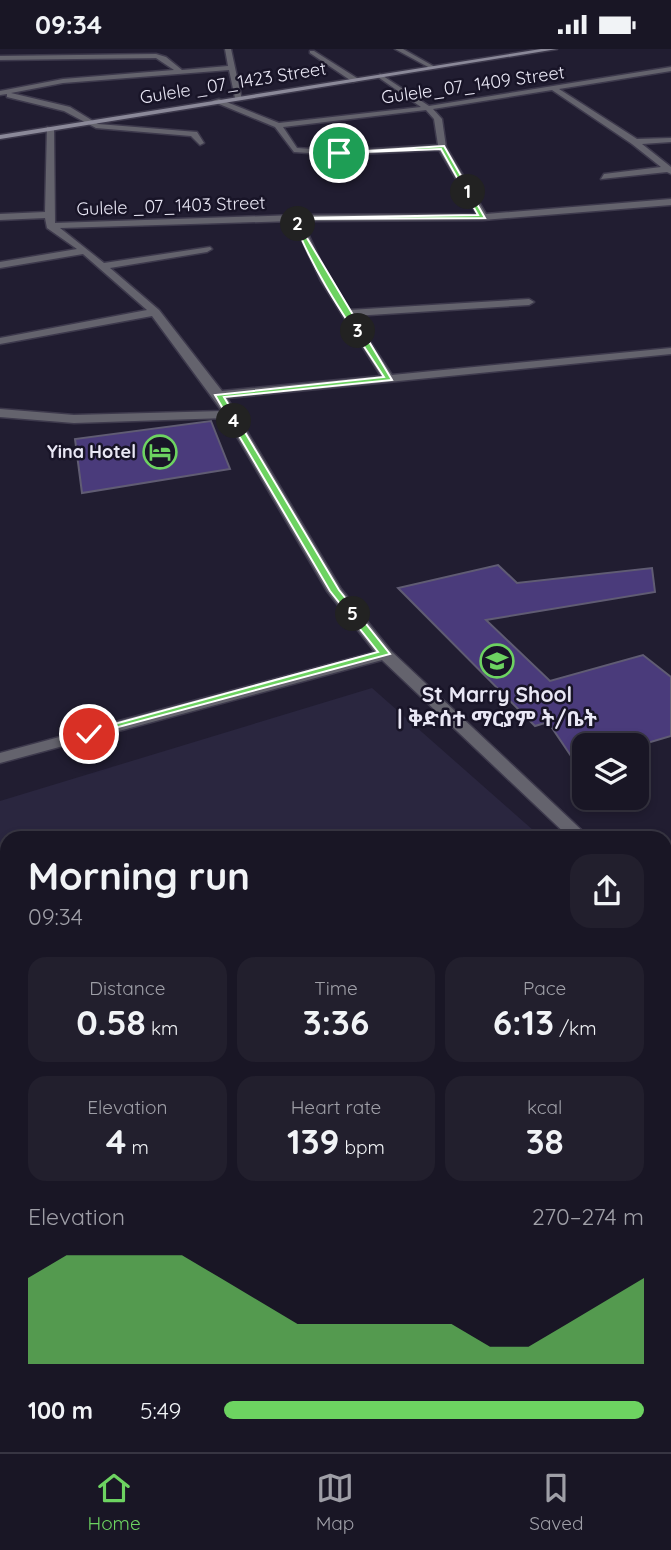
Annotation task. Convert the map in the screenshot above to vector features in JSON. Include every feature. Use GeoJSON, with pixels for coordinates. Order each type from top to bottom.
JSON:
{"type":"FeatureCollection","features":[{"type":"Feature","properties":{"kind":"main road","name":"Gulele _07_1423 Street"},"geometry":{"type":"LineString","coordinates":[[0,137],[554,49]]}},
{"type":"Feature","properties":{"kind":"street"},"geometry":{"type":"LineString","coordinates":[[228,49],[239,98]]}},
{"type":"Feature","properties":{"kind":"street"},"geometry":{"type":"LineString","coordinates":[[398,49],[432,67]]}},
{"type":"Feature","properties":{"kind":"street"},"geometry":{"type":"LineString","coordinates":[[312,52],[356,80]]}},
{"type":"Feature","properties":{"kind":"street"},"geometry":{"type":"LineString","coordinates":[[0,58],[156,56],[164,58],[179,71]]}},
{"type":"Feature","properties":{"kind":"street"},"geometry":{"type":"LineString","coordinates":[[0,93],[63,82],[231,68]]}},
{"type":"Feature","properties":{"kind":"street","name":"Gulele_07_1409 Street"},"geometry":{"type":"LineString","coordinates":[[278,125],[555,90],[671,69]]}},
{"type":"Feature","properties":{"kind":"street"},"geometry":{"type":"LineString","coordinates":[[380,76],[428,108],[438,119],[442,148],[482,217]]}},
{"type":"Feature","properties":{"kind":"street"},"geometry":{"type":"LineString","coordinates":[[555,90],[635,142],[670,170]]}},
{"type":"Feature","properties":{"kind":"street"},"geometry":{"type":"LineString","coordinates":[[0,93],[67,109],[96,125],[194,134],[200,143]]}},
{"type":"Feature","properties":{"kind":"street"},"geometry":{"type":"LineString","coordinates":[[216,101],[278,125],[295,150],[313,153],[442,148]]}},
{"type":"Feature","properties":{"kind":"street"},"geometry":{"type":"LineString","coordinates":[[50,128],[49,221],[155,311],[219,395],[335,591],[385,654],[574,831]]}},
{"type":"Feature","properties":{"kind":"street"},"geometry":{"type":"LineString","coordinates":[[635,142],[671,140]]}},
{"type":"Feature","properties":{"kind":"street"},"geometry":{"type":"LineString","coordinates":[[604,177],[670,170]]}},
{"type":"Feature","properties":{"kind":"street","name":"Gulele _07_1403 Street"},"geometry":{"type":"LineString","coordinates":[[0,217],[49,221],[482,217],[671,202]]}},
{"type":"Feature","properties":{"kind":"street"},"geometry":{"type":"LineString","coordinates":[[296,218],[303,238],[346,313],[389,379]]}},
{"type":"Feature","properties":{"kind":"street"},"geometry":{"type":"LineString","coordinates":[[103,266],[207,249]]}},
{"type":"Feature","properties":{"kind":"street"},"geometry":{"type":"LineString","coordinates":[[0,265],[85,251]]}},
{"type":"Feature","properties":{"kind":"street"},"geometry":{"type":"LineString","coordinates":[[346,313],[529,302]]}},
{"type":"Feature","properties":{"kind":"street"},"geometry":{"type":"LineString","coordinates":[[0,341],[155,311]]}},
{"type":"Feature","properties":{"kind":"street"},"geometry":{"type":"LineString","coordinates":[[219,395],[671,351]]}},
{"type":"Feature","properties":{"kind":"street"},"geometry":{"type":"LineString","coordinates":[[0,413],[75,419],[230,414]]}},
{"type":"Feature","properties":{"kind":"street"},"geometry":{"type":"LineString","coordinates":[[0,758],[385,654]]}},
{"type":"Feature","properties":{"kind":"shaded area"},"geometry":{"type":"Polygon","coordinates":[[[372,688],[534,831],[0,831],[0,801],[372,688]]]}},
{"type":"Feature","properties":{"kind":"building","name":"Yina Hotel"},"geometry":{"type":"Polygon","coordinates":[[[211,421],[230,469],[82,493],[75,439],[211,421]]]}},
{"type":"Feature","properties":{"kind":"building"},"geometry":{"type":"Polygon","coordinates":[[[498,565],[517,583],[652,568],[655,592],[486,620],[550,681],[643,655],[671,677],[671,736],[649,742],[649,733],[572,733],[572,758],[548,722],[535,726],[398,588],[498,565]]]}},
{"type":"Feature","properties":{"kind":"place","name":"Yina Hotel"},"geometry":{"type":"Point","coordinates":[160,452]}},
{"type":"Feature","properties":{"kind":"place","name":"St Marry Shool | ቅድሰተ ማርያም ት/ቤት"},"geometry":{"type":"Point","coordinates":[497,661]}},
{"type":"Feature","properties":{"kind":"route"},"geometry":{"type":"LineString","coordinates":[[89,734],[385,654],[335,591],[265,477],[219,395],[389,379],[346,313],[303,238],[296,218],[482,217],[442,148],[339,153]]}}]}
